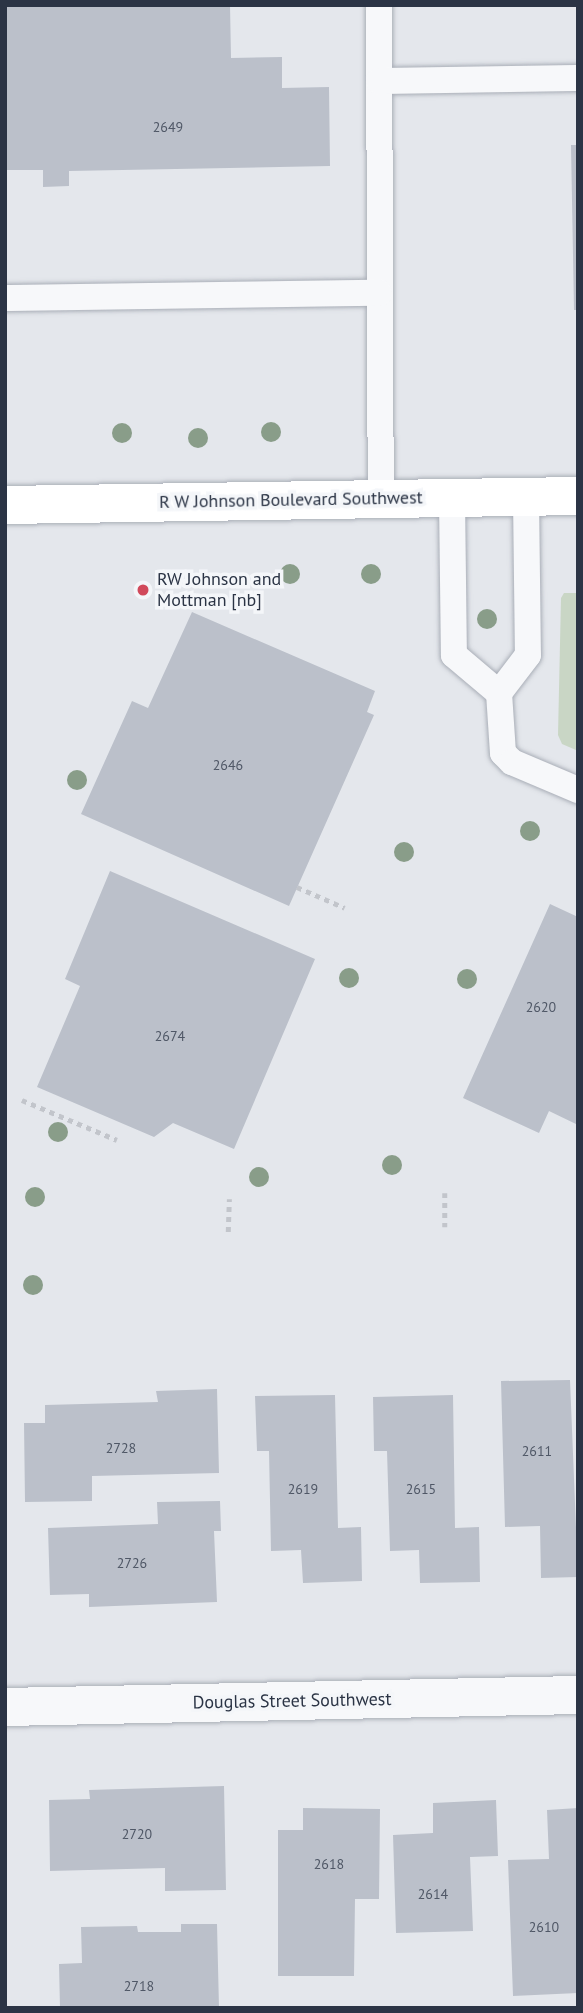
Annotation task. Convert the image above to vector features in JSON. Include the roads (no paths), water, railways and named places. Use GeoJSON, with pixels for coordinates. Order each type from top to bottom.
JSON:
{"type":"FeatureCollection","features":[{"type":"Feature","properties":{"kind":"street","name":"R W Johnson Boulevard Southwest"},"geometry":{"type":"LineString","coordinates":[[5,505],[578,496]]}},
{"type":"Feature","properties":{"kind":"street","name":"Douglas Street Southwest"},"geometry":{"type":"LineString","coordinates":[[5,1707],[578,1695]]}},
{"type":"Feature","properties":{"kind":"lane"},"geometry":{"type":"LineString","coordinates":[[379,5],[381,499]]}},
{"type":"Feature","properties":{"kind":"lane"},"geometry":{"type":"LineString","coordinates":[[379,81],[578,78]]}},
{"type":"Feature","properties":{"kind":"lane"},"geometry":{"type":"LineString","coordinates":[[5,298],[379,293]]}},
{"type":"Feature","properties":{"kind":"lane"},"geometry":{"type":"LineString","coordinates":[[526,497],[528,655],[499,693],[503,753],[512,762],[578,790]]}},
{"type":"Feature","properties":{"kind":"lane"},"geometry":{"type":"LineString","coordinates":[[452,498],[454,655],[499,693]]}},
{"type":"Feature","properties":{"kind":"place","name":"RW Johnson and Mottman [nb]"},"geometry":{"type":"Point","coordinates":[143,590]}}]}
